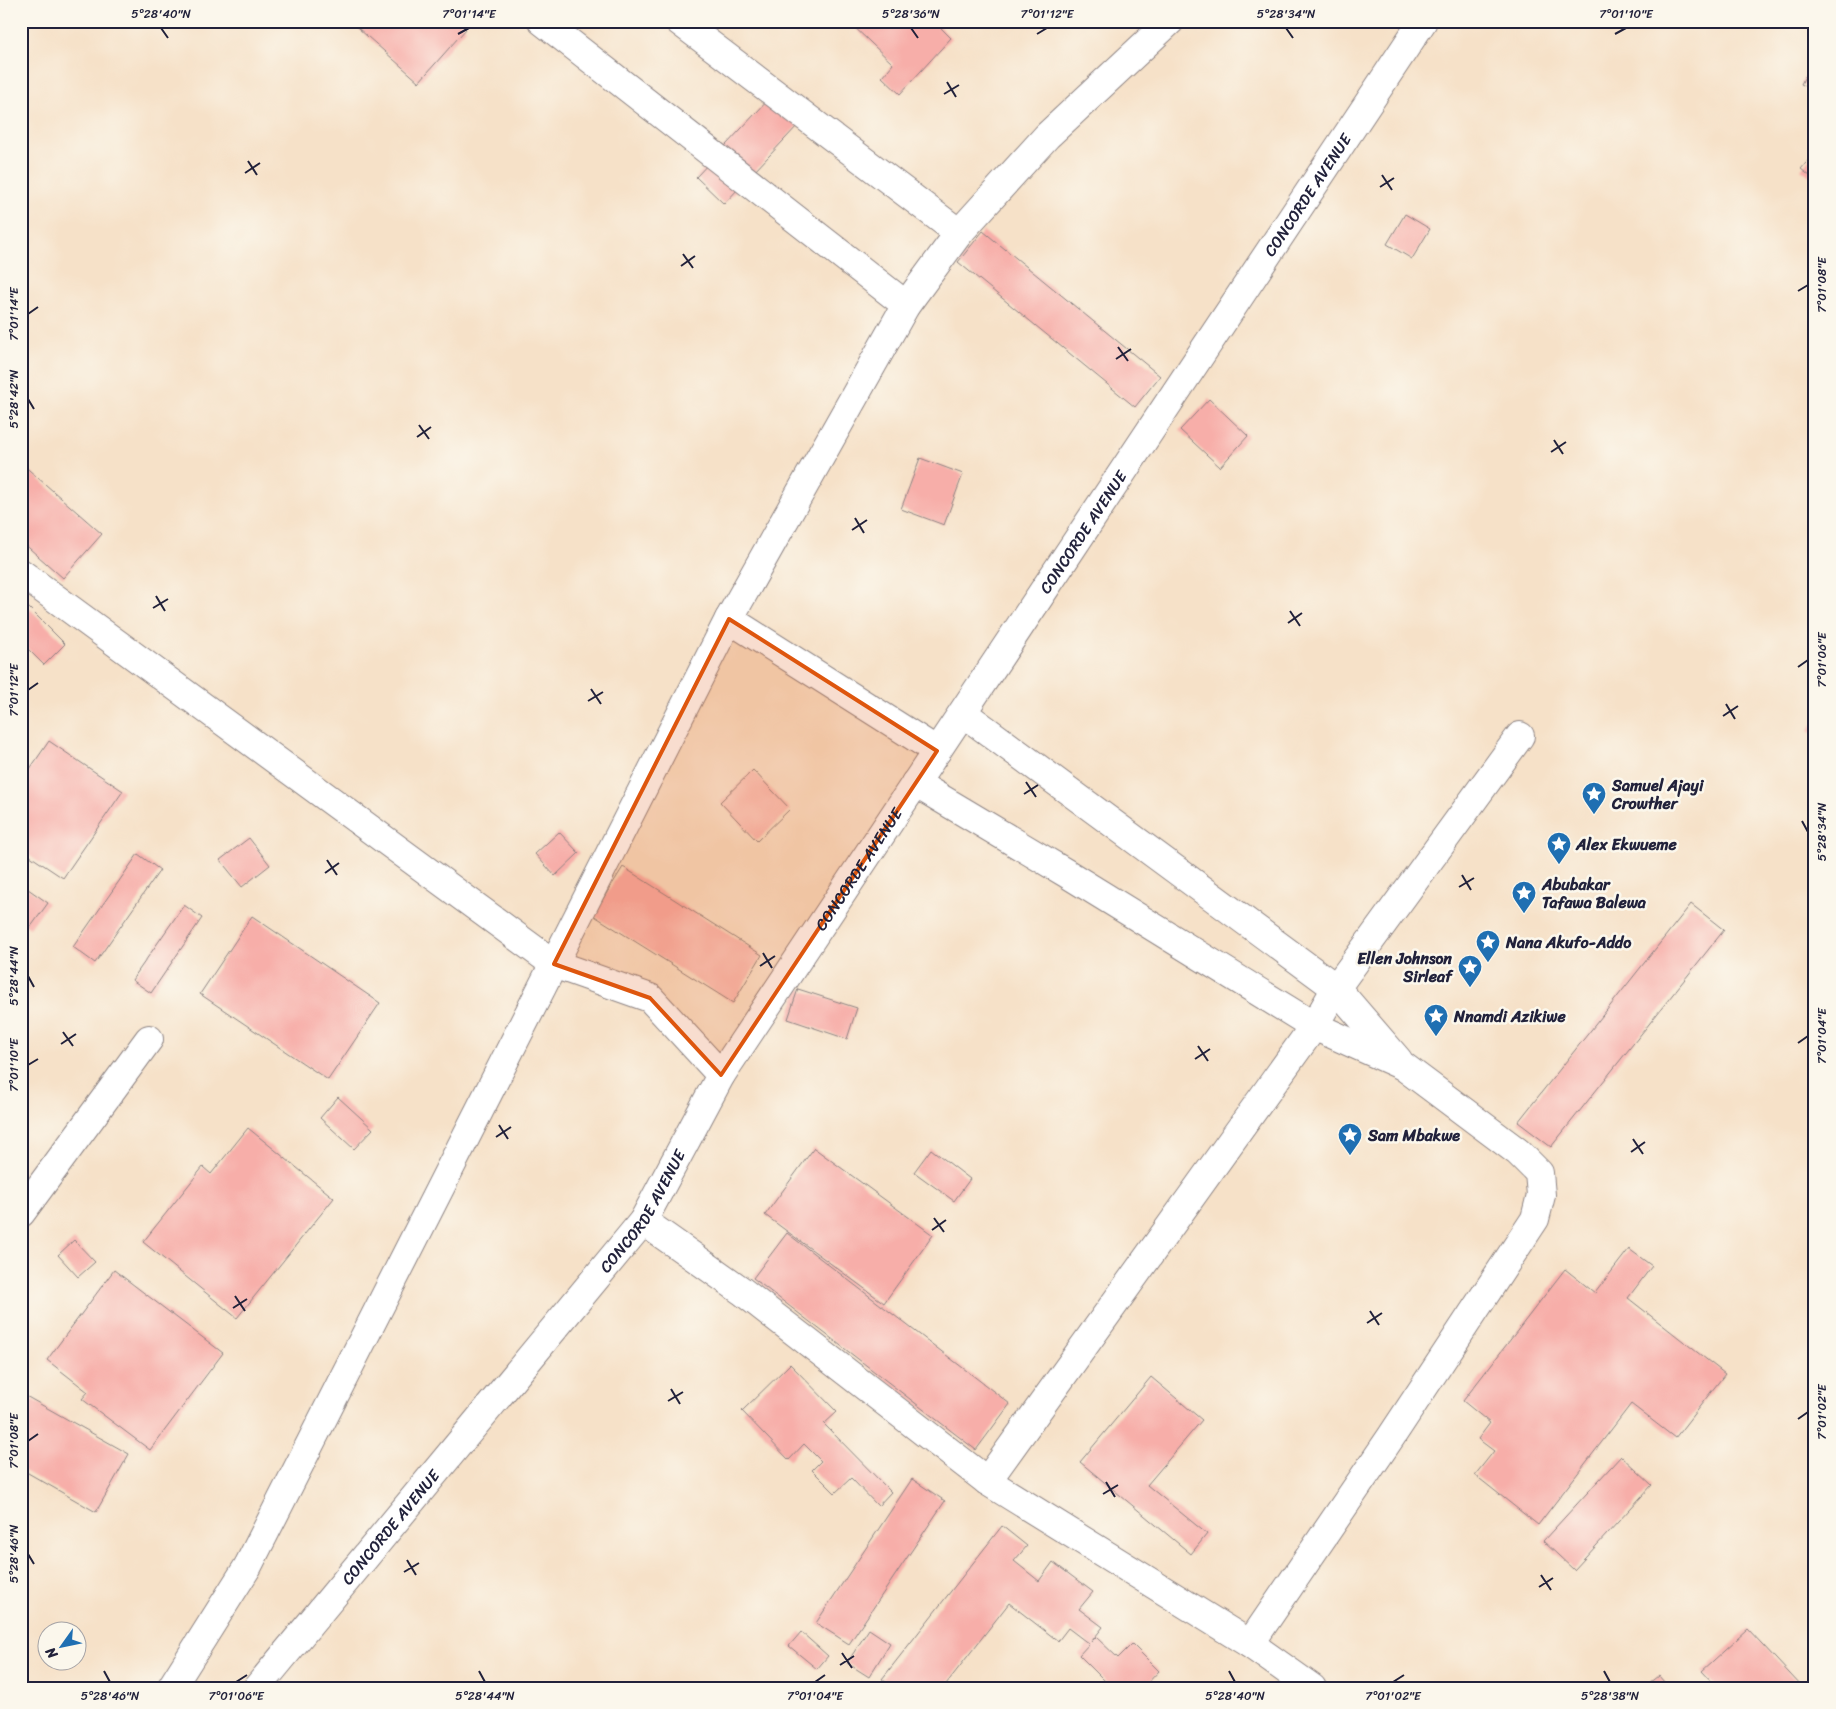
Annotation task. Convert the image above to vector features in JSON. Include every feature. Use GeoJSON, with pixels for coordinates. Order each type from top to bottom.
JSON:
{"type":"FeatureCollection","features":[{"type":"Feature","properties":{"kind":"street"},"geometry":{"type":"LineString","coordinates":[[542,21],[906,304]]}},
{"type":"Feature","properties":{"kind":"street"},"geometry":{"type":"LineString","coordinates":[[679,21],[959,233]]}},
{"type":"Feature","properties":{"kind":"street"},"geometry":{"type":"LineString","coordinates":[[172,1688],[248,1566],[729,619],[906,304],[959,233],[1047,136],[1170,21]]}},
{"type":"Feature","properties":{"kind":"street","name":"CONCORDE AVENUE"},"geometry":{"type":"LineString","coordinates":[[257,1688],[643,1221],[721,1075],[1423,21]]}},
{"type":"Feature","properties":{"kind":"street"},"geometry":{"type":"LineString","coordinates":[[21,573],[554,964],[650,998],[721,1075]]}},
{"type":"Feature","properties":{"kind":"street"},"geometry":{"type":"LineString","coordinates":[[729,619],[937,751]]}},
{"type":"Feature","properties":{"kind":"street"},"geometry":{"type":"LineString","coordinates":[[963,713],[1336,988],[1404,1066],[1518,1152],[1540,1173],[1541,1195],[1536,1219],[1402,1421],[1250,1644]]}},
{"type":"Feature","properties":{"kind":"street"},"geometry":{"type":"LineString","coordinates":[[987,1481],[1314,1026],[1336,988],[1520,736]]}},
{"type":"Feature","properties":{"kind":"street"},"geometry":{"type":"LineString","coordinates":[[915,784],[1066,873],[1314,1026],[1404,1066]]}},
{"type":"Feature","properties":{"kind":"street"},"geometry":{"type":"LineString","coordinates":[[21,1213],[149,1039]]}},
{"type":"Feature","properties":{"kind":"street"},"geometry":{"type":"LineString","coordinates":[[643,1221],[742,1291],[987,1481],[1250,1644],[1312,1688]]}},
{"type":"Feature","properties":{"kind":"highlighted area"},"geometry":{"type":"Polygon","coordinates":[[[729,619],[937,751],[721,1075],[650,998],[554,964],[729,619]]]}},
{"type":"Feature","properties":{"kind":"building"},"geometry":{"type":"Polygon","coordinates":[[[350,21],[458,21],[466,29],[419,82],[350,21]]]}},
{"type":"Feature","properties":{"kind":"building"},"geometry":{"type":"Polygon","coordinates":[[[848,21],[934,21],[951,38],[900,94],[882,77],[893,64],[848,21]]]}},
{"type":"Feature","properties":{"kind":"building"},"geometry":{"type":"Polygon","coordinates":[[[1809,69],[1815,72],[1815,91],[1801,84],[1809,69]]]}},
{"type":"Feature","properties":{"kind":"building"},"geometry":{"type":"Polygon","coordinates":[[[771,97],[799,124],[724,204],[696,177],[771,97]]]}},
{"type":"Feature","properties":{"kind":"building"},"geometry":{"type":"Polygon","coordinates":[[[1815,152],[1815,180],[1801,169],[1815,152]]]}},
{"type":"Feature","properties":{"kind":"building"},"geometry":{"type":"Polygon","coordinates":[[[1405,214],[1430,229],[1412,259],[1387,244],[1405,214]]]}},
{"type":"Feature","properties":{"kind":"building"},"geometry":{"type":"Polygon","coordinates":[[[983,231],[1160,376],[1135,407],[958,262],[983,231]]]}},
{"type":"Feature","properties":{"kind":"building"},"geometry":{"type":"Polygon","coordinates":[[[1209,399],[1248,436],[1220,467],[1180,430],[1209,399]]]}},
{"type":"Feature","properties":{"kind":"building"},"geometry":{"type":"Polygon","coordinates":[[[920,458],[963,474],[944,525],[901,509],[920,458]]]}},
{"type":"Feature","properties":{"kind":"building"},"geometry":{"type":"Polygon","coordinates":[[[21,463],[102,534],[63,578],[21,541],[21,463]]]}},
{"type":"Feature","properties":{"kind":"building"},"geometry":{"type":"Polygon","coordinates":[[[21,600],[65,644],[44,665],[21,642],[21,600]]]}},
{"type":"Feature","properties":{"kind":"building"},"geometry":{"type":"Polygon","coordinates":[[[1815,721],[1815,735],[1808,731],[1815,721]]]}},
{"type":"Feature","properties":{"kind":"building"},"geometry":{"type":"Polygon","coordinates":[[[49,741],[123,791],[63,878],[21,850],[21,782],[49,741]]]}},
{"type":"Feature","properties":{"kind":"building"},"geometry":{"type":"Polygon","coordinates":[[[753,770],[790,809],[757,841],[720,802],[753,770]]]}},
{"type":"Feature","properties":{"kind":"building"},"geometry":{"type":"Polygon","coordinates":[[[559,832],[579,853],[555,876],[535,854],[559,832]]]}},
{"type":"Feature","properties":{"kind":"building"},"geometry":{"type":"Polygon","coordinates":[[[249,838],[270,865],[242,887],[220,860],[249,838]]]}},
{"type":"Feature","properties":{"kind":"building"},"geometry":{"type":"Polygon","coordinates":[[[138,854],[160,870],[95,963],[73,947],[138,854]]]}},
{"type":"Feature","properties":{"kind":"building"},"geometry":{"type":"Polygon","coordinates":[[[623,867],[762,955],[733,1003],[593,915],[623,867]]]}},
{"type":"Feature","properties":{"kind":"building"},"geometry":{"type":"Polygon","coordinates":[[[21,884],[48,903],[30,928],[21,922],[21,884]]]}},
{"type":"Feature","properties":{"kind":"building"},"geometry":{"type":"Polygon","coordinates":[[[1691,904],[1724,930],[1551,1147],[1518,1122],[1691,904]]]}},
{"type":"Feature","properties":{"kind":"building"},"geometry":{"type":"Polygon","coordinates":[[[184,905],[202,918],[151,993],[132,980],[184,905]]]}},
{"type":"Feature","properties":{"kind":"building"},"geometry":{"type":"Polygon","coordinates":[[[252,916],[380,1003],[328,1080],[200,994],[252,916]]]}},
{"type":"Feature","properties":{"kind":"building"},"geometry":{"type":"Polygon","coordinates":[[[798,989],[857,1008],[847,1039],[788,1019],[798,989]]]}},
{"type":"Feature","properties":{"kind":"building"},"geometry":{"type":"Polygon","coordinates":[[[338,1097],[373,1129],[354,1149],[320,1118],[338,1097]]]}},
{"type":"Feature","properties":{"kind":"building"},"geometry":{"type":"Polygon","coordinates":[[[248,1128],[334,1198],[237,1318],[143,1242],[203,1167],[211,1174],[248,1128]]]}},
{"type":"Feature","properties":{"kind":"building"},"geometry":{"type":"Polygon","coordinates":[[[814,1148],[933,1235],[884,1303],[765,1215],[814,1148]]]}},
{"type":"Feature","properties":{"kind":"building"},"geometry":{"type":"Polygon","coordinates":[[[931,1149],[970,1179],[954,1201],[914,1172],[931,1149]]]}},
{"type":"Feature","properties":{"kind":"building"},"geometry":{"type":"Polygon","coordinates":[[[787,1233],[1010,1404],[976,1450],[753,1278],[787,1233]]]}},
{"type":"Feature","properties":{"kind":"building"},"geometry":{"type":"Polygon","coordinates":[[[74,1240],[95,1262],[78,1277],[58,1255],[74,1240]]]}},
{"type":"Feature","properties":{"kind":"building"},"geometry":{"type":"Polygon","coordinates":[[[1629,1249],[1652,1266],[1628,1298],[1725,1374],[1675,1438],[1631,1404],[1538,1525],[1475,1475],[1494,1451],[1478,1439],[1490,1423],[1463,1401],[1565,1269],[1595,1293],[1629,1249]]]}},
{"type":"Feature","properties":{"kind":"building"},"geometry":{"type":"Polygon","coordinates":[[[114,1270],[223,1353],[150,1450],[82,1399],[88,1392],[47,1360],[114,1270]]]}},
{"type":"Feature","properties":{"kind":"building"},"geometry":{"type":"Polygon","coordinates":[[[790,1364],[837,1412],[824,1424],[891,1492],[878,1506],[851,1478],[835,1493],[812,1470],[821,1461],[804,1444],[789,1460],[742,1411],[790,1364]]]}},
{"type":"Feature","properties":{"kind":"building"},"geometry":{"type":"Polygon","coordinates":[[[1151,1377],[1202,1420],[1147,1485],[1207,1534],[1191,1554],[1080,1462],[1151,1377]]]}},
{"type":"Feature","properties":{"kind":"building"},"geometry":{"type":"Polygon","coordinates":[[[24,1395],[129,1454],[96,1512],[21,1469],[21,1400],[24,1395]]]}},
{"type":"Feature","properties":{"kind":"building"},"geometry":{"type":"Polygon","coordinates":[[[1621,1456],[1652,1485],[1574,1570],[1543,1541],[1621,1456]]]}},
{"type":"Feature","properties":{"kind":"building"},"geometry":{"type":"Polygon","coordinates":[[[912,1479],[945,1501],[849,1644],[816,1623],[912,1479]]]}},
{"type":"Feature","properties":{"kind":"building"},"geometry":{"type":"Polygon","coordinates":[[[1002,1526],[1027,1546],[1014,1561],[1039,1581],[1053,1562],[1093,1592],[1079,1609],[1103,1627],[1091,1642],[1096,1637],[1118,1658],[1132,1644],[1159,1671],[1143,1688],[1112,1688],[1079,1655],[1089,1644],[1068,1628],[1058,1641],[1009,1603],[943,1688],[893,1688],[882,1679],[1002,1526]]]}},
{"type":"Feature","properties":{"kind":"building"},"geometry":{"type":"Polygon","coordinates":[[[869,1629],[890,1643],[869,1677],[847,1663],[869,1629]]]}},
{"type":"Feature","properties":{"kind":"building"},"geometry":{"type":"Polygon","coordinates":[[[1748,1629],[1803,1688],[1718,1688],[1702,1671],[1748,1629]]]}},
{"type":"Feature","properties":{"kind":"building"},"geometry":{"type":"Polygon","coordinates":[[[801,1632],[828,1656],[817,1669],[789,1646],[801,1632]]]}},
{"type":"Feature","properties":{"kind":"building"},"geometry":{"type":"Polygon","coordinates":[[[1659,1676],[1669,1688],[1644,1688],[1659,1676]]]}},
{"type":"Feature","properties":{"kind":"place","name":"Samuel Ajayi Crowther"},"geometry":{"type":"Point","coordinates":[1594,815]}},
{"type":"Feature","properties":{"kind":"place","name":"Alex Ekwueme"},"geometry":{"type":"Point","coordinates":[1559,865]}},
{"type":"Feature","properties":{"kind":"place","name":"Abubakar Tafawa Balewa"},"geometry":{"type":"Point","coordinates":[1524,914]}},
{"type":"Feature","properties":{"kind":"place","name":"Nana Akufo-Addo"},"geometry":{"type":"Point","coordinates":[1488,963]}},
{"type":"Feature","properties":{"kind":"place","name":"Ellen Johnson Sirleaf"},"geometry":{"type":"Point","coordinates":[1470,988]}},
{"type":"Feature","properties":{"kind":"place","name":"Nnamdi Azikiwe"},"geometry":{"type":"Point","coordinates":[1436,1037]}},
{"type":"Feature","properties":{"kind":"place","name":"Sam Mbakwe"},"geometry":{"type":"Point","coordinates":[1350,1156]}}]}
